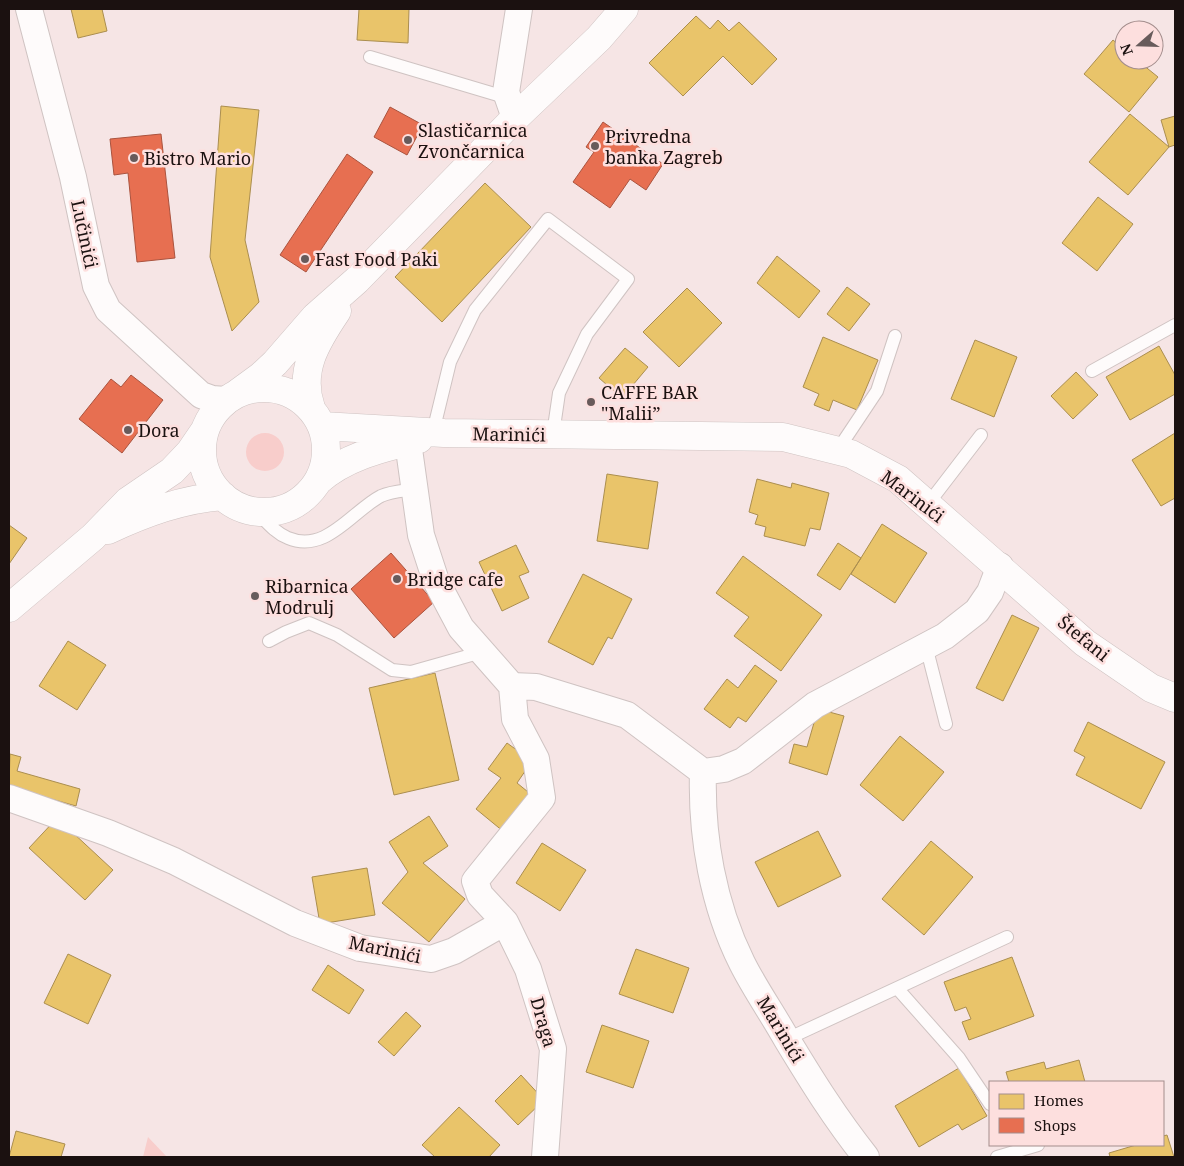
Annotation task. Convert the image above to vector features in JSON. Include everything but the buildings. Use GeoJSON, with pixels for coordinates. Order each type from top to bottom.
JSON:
{"type":"FeatureCollection","features":[{"type":"Feature","properties":{"kind":"main road","name":"Marinići"},"geometry":{"type":"LineString","coordinates":[[9,608],[93,536],[128,501],[172,471],[190,452],[213,414],[261,376],[315,317],[357,280],[511,108],[599,38],[624,9]]}},
{"type":"Feature","properties":{"kind":"main road","name":"Marinići"},"geometry":{"type":"LineString","coordinates":[[318,481],[325,464],[326,444],[306,392],[306,372],[322,334],[357,280]]}},
{"type":"Feature","properties":{"kind":"main road"},"geometry":{"type":"LineString","coordinates":[[231,398],[254,388],[275,388],[295,396],[316,417]]}},
{"type":"Feature","properties":{"kind":"main road","name":"Marinići"},"geometry":{"type":"LineString","coordinates":[[316,417],[438,433],[783,437],[852,454],[898,479],[1000,566]]}},
{"type":"Feature","properties":{"kind":"main road","name":"Marinići"},"geometry":{"type":"LineString","coordinates":[[205,430],[202,448],[204,466],[212,482],[223,496],[238,506],[256,511],[274,511],[292,505],[307,495],[331,469],[347,461],[438,433]]}},
{"type":"Feature","properties":{"kind":"main road","name":"Marinići"},"geometry":{"type":"LineString","coordinates":[[93,536],[173,504],[223,496]]}},
{"type":"Feature","properties":{"kind":"main road","name":"Štefani"},"geometry":{"type":"LineString","coordinates":[[1000,566],[1086,643],[1151,688],[1175,698]]}},
{"type":"Feature","properties":{"kind":"street","name":"Lučinići"},"geometry":{"type":"LineString","coordinates":[[29,9],[73,177],[96,286],[108,310],[201,394],[212,399],[231,398]]}},
{"type":"Feature","properties":{"kind":"street"},"geometry":{"type":"LineString","coordinates":[[511,108],[506,92],[520,9]]}},
{"type":"Feature","properties":{"kind":"street"},"geometry":{"type":"LineString","coordinates":[[408,442],[421,535],[436,581],[461,628],[512,686],[516,719],[536,758],[542,798],[475,881],[480,895],[505,922]]}},
{"type":"Feature","properties":{"kind":"street"},"geometry":{"type":"LineString","coordinates":[[512,686],[536,687],[627,715],[703,772],[724,770],[744,762],[814,705],[946,636],[977,611],[990,592],[1000,566]]}},
{"type":"Feature","properties":{"kind":"street","name":"Marinići"},"geometry":{"type":"LineString","coordinates":[[703,772],[702,802],[709,860],[720,905],[742,962],[832,1114],[866,1157]]}},
{"type":"Feature","properties":{"kind":"street","name":"Marinići"},"geometry":{"type":"LineString","coordinates":[[9,798],[116,836],[174,861],[295,923],[360,948],[431,958],[454,951],[505,922]]}},
{"type":"Feature","properties":{"kind":"street","name":"Draga"},"geometry":{"type":"LineString","coordinates":[[505,922],[528,969],[553,1049],[545,1157]]}},
{"type":"Feature","properties":{"kind":"lane"},"geometry":{"type":"LineString","coordinates":[[370,57],[511,108]]}},
{"type":"Feature","properties":{"kind":"lane"},"geometry":{"type":"LineString","coordinates":[[438,433],[450,362],[475,310],[548,219],[628,279],[587,334],[560,393],[553,434]]}},
{"type":"Feature","properties":{"kind":"lane"},"geometry":{"type":"LineString","coordinates":[[1092,371],[1175,325]]}},
{"type":"Feature","properties":{"kind":"lane"},"geometry":{"type":"LineString","coordinates":[[837,450],[877,392],[895,336]]}},
{"type":"Feature","properties":{"kind":"lane"},"geometry":{"type":"LineString","coordinates":[[928,504],[981,434]]}},
{"type":"Feature","properties":{"kind":"lane"},"geometry":{"type":"LineString","coordinates":[[256,511],[278,532],[290,539],[308,541],[333,533],[381,497],[395,491],[415,490]]}},
{"type":"Feature","properties":{"kind":"lane"},"geometry":{"type":"LineString","coordinates":[[270,641],[286,632],[310,623],[337,634],[392,670],[411,672],[482,652]]}},
{"type":"Feature","properties":{"kind":"lane"},"geometry":{"type":"LineString","coordinates":[[926,646],[946,724]]}},
{"type":"Feature","properties":{"kind":"lane"},"geometry":{"type":"LineString","coordinates":[[787,1039],[1007,937]]}},
{"type":"Feature","properties":{"kind":"lane"},"geometry":{"type":"LineString","coordinates":[[896,988],[959,1058],[989,1103]]}},
{"type":"Feature","properties":{"kind":"lane"},"geometry":{"type":"LineString","coordinates":[[997,1157],[1019,1147]]}},
{"type":"Feature","properties":{"kind":"shaded area"},"geometry":{"type":"Polygon","coordinates":[[[265,433],[279,438],[284,452],[279,466],[265,471],[251,466],[246,452],[251,438],[265,433]]]}},
{"type":"Feature","properties":{"kind":"shaded area"},"geometry":{"type":"Polygon","coordinates":[[[148,1137],[167,1157],[143,1157],[148,1137]]]}},
{"type":"Feature","properties":{"kind":"place","name":"Slastičarnica Zvončarnica"},"geometry":{"type":"Point","coordinates":[408,140]}},
{"type":"Feature","properties":{"kind":"place","name":"Privredna banka Zagreb"},"geometry":{"type":"Point","coordinates":[595,146]}},
{"type":"Feature","properties":{"kind":"place","name":"Bistro Mario"},"geometry":{"type":"Point","coordinates":[134,158]}},
{"type":"Feature","properties":{"kind":"place","name":"Fast Food Paki"},"geometry":{"type":"Point","coordinates":[305,259]}},
{"type":"Feature","properties":{"kind":"place","name":"CAFFE BAR \"Malii”"},"geometry":{"type":"Point","coordinates":[591,402]}},
{"type":"Feature","properties":{"kind":"place","name":"Dora"},"geometry":{"type":"Point","coordinates":[128,430]}},
{"type":"Feature","properties":{"kind":"place","name":"Bridge cafe"},"geometry":{"type":"Point","coordinates":[397,579]}},
{"type":"Feature","properties":{"kind":"place","name":"Ribarnica Modrulj"},"geometry":{"type":"Point","coordinates":[255,596]}}]}
